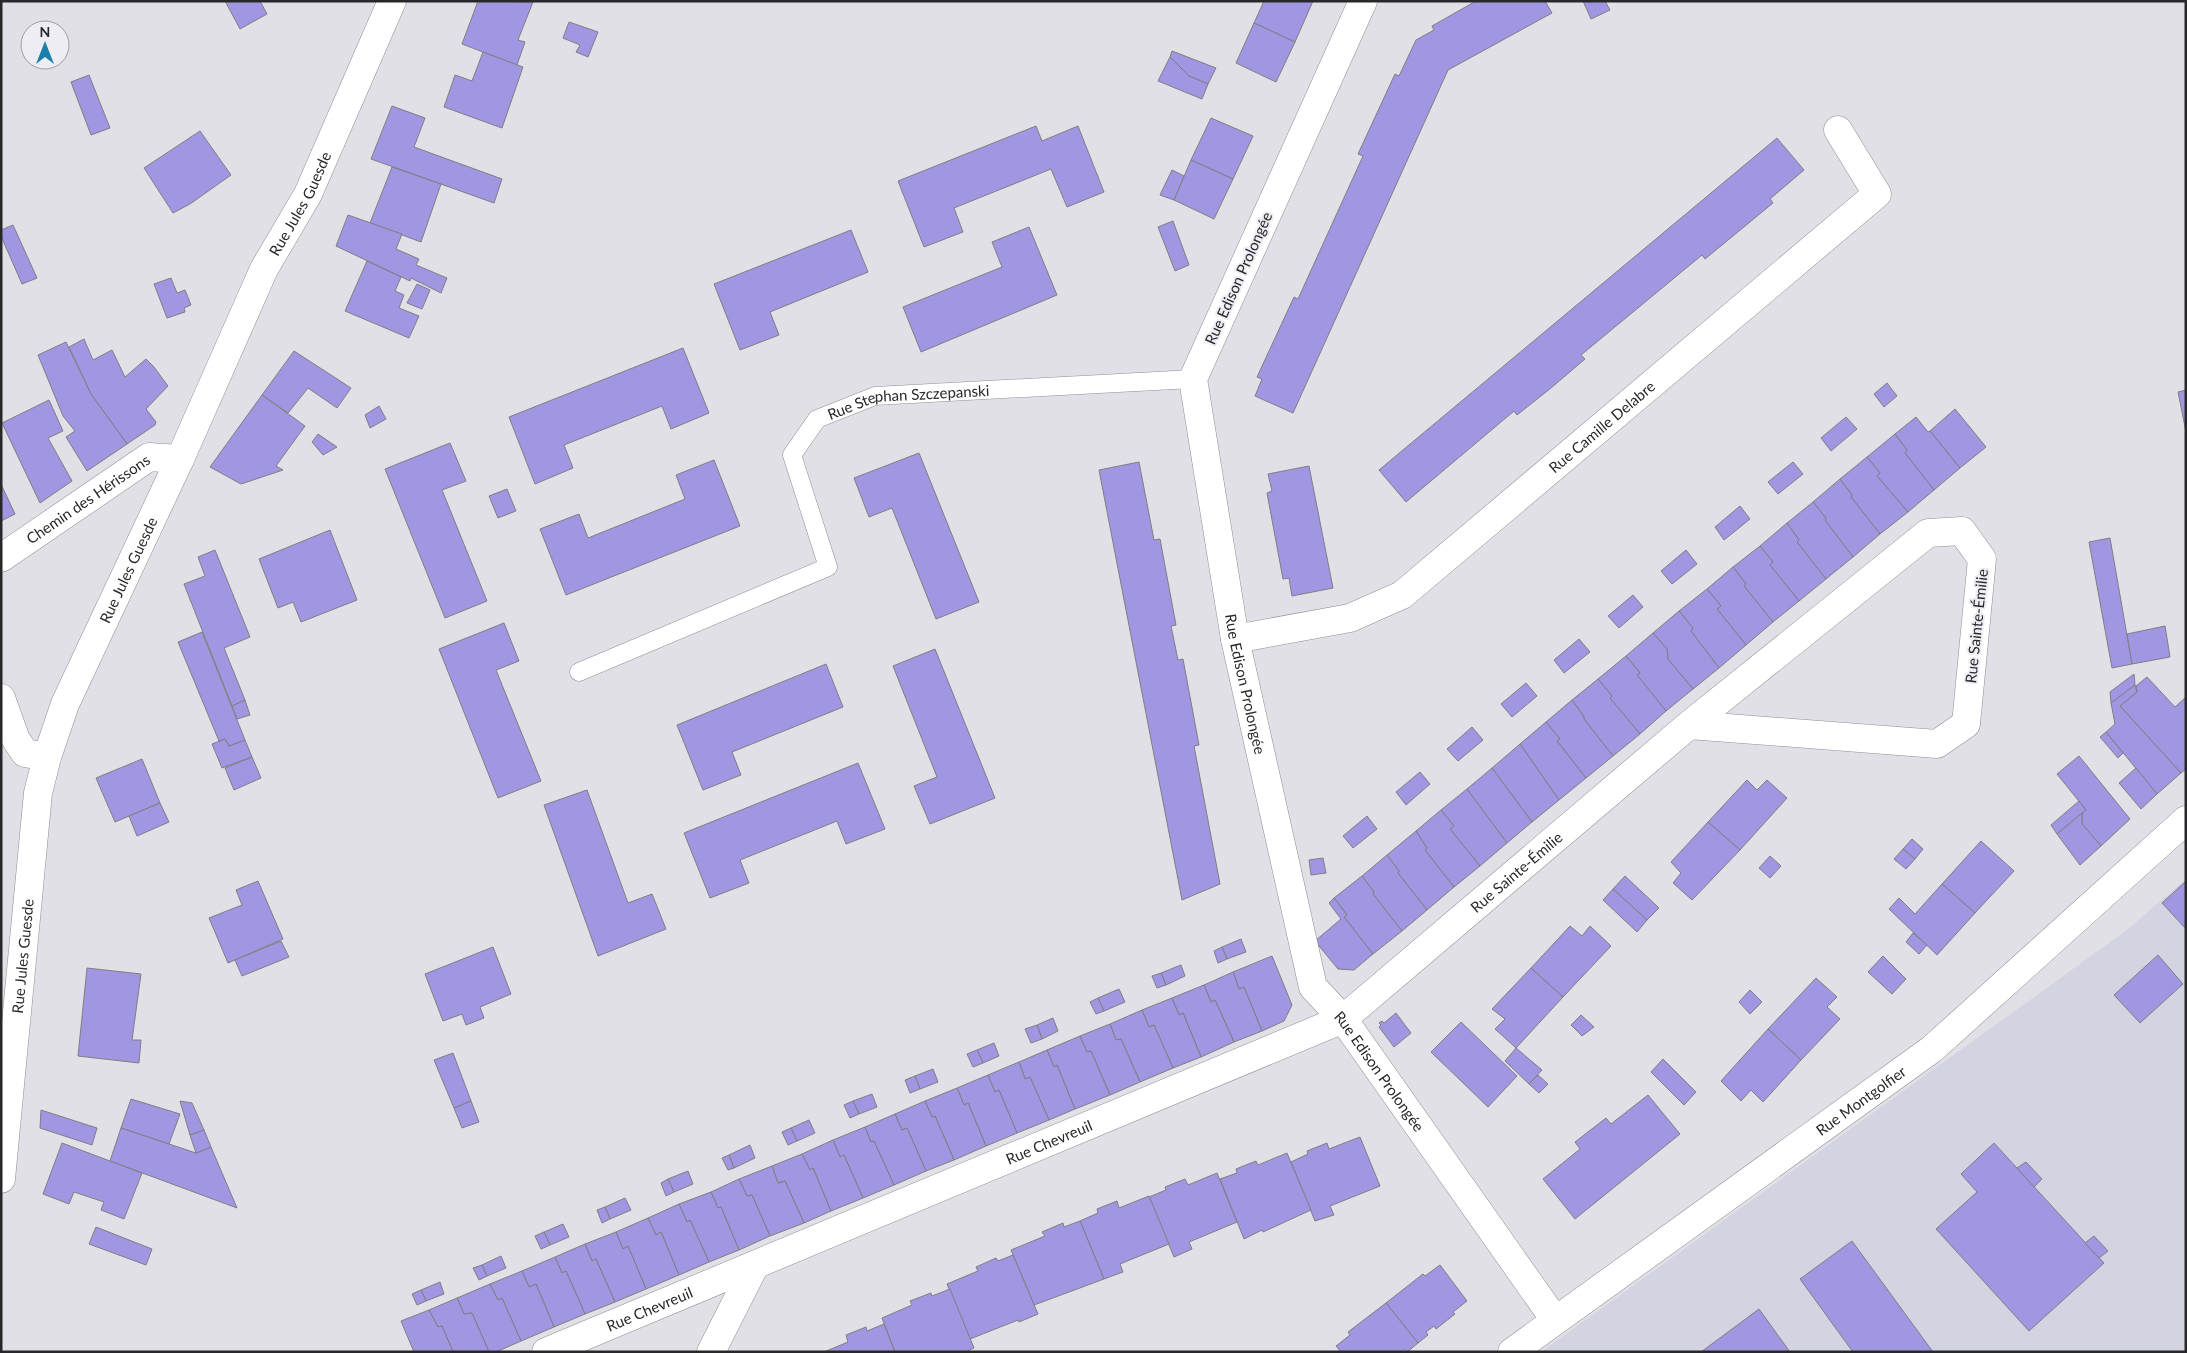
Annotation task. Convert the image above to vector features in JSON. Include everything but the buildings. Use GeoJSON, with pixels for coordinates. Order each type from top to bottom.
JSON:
{"type":"FeatureCollection","features":[{"type":"Feature","properties":{"kind":"street","name":"Rue Jules Guesde"},"geometry":{"type":"LineString","coordinates":[[1,1179],[38,793],[47,757],[65,704],[180,459],[264,269],[308,194],[392,1]]}},
{"type":"Feature","properties":{"kind":"street","name":"Rue Edison Prolongée"},"geometry":{"type":"LineString","coordinates":[[1363,1],[1193,379],[1235,639],[1313,987],[1343,1018],[1556,1320]]}},
{"type":"Feature","properties":{"kind":"street","name":"Rue Camille Delabre"},"geometry":{"type":"LineString","coordinates":[[1235,639],[1350,618],[1402,594],[1878,194],[1838,130]]}},
{"type":"Feature","properties":{"kind":"street","name":"Chemin des Hérissons"},"geometry":{"type":"LineString","coordinates":[[1,558],[149,458],[180,459]]}},
{"type":"Feature","properties":{"kind":"street","name":"Rue Sainte-Émilie"},"geometry":{"type":"LineString","coordinates":[[1343,1018],[1689,725],[1928,533],[1962,531],[1982,559],[1966,724],[1937,744],[1689,725]]}},
{"type":"Feature","properties":{"kind":"street"},"geometry":{"type":"LineString","coordinates":[[1,698],[16,740],[25,753],[47,757]]}},
{"type":"Feature","properties":{"kind":"street","name":"Rue Montgolfier"},"geometry":{"type":"LineString","coordinates":[[1529,1347],[1556,1320],[1932,1049],[2186,820]]}},
{"type":"Feature","properties":{"kind":"street","name":"Rue Chevreuil"},"geometry":{"type":"LineString","coordinates":[[546,1352],[1343,1018]]}},
{"type":"Feature","properties":{"kind":"street"},"geometry":{"type":"LineString","coordinates":[[710,1352],[755,1266]]}},
{"type":"Feature","properties":{"kind":"lane","name":"Rue Stephan Szczepanski"},"geometry":{"type":"LineString","coordinates":[[579,672],[828,567],[792,455],[817,420],[875,396],[1193,379]]}},
{"type":"Feature","properties":{"kind":"shaded area"},"geometry":{"type":"Polygon","coordinates":[[[2186,879],[2186,1352],[1541,1352],[2127,930],[2186,879]]]}}]}
